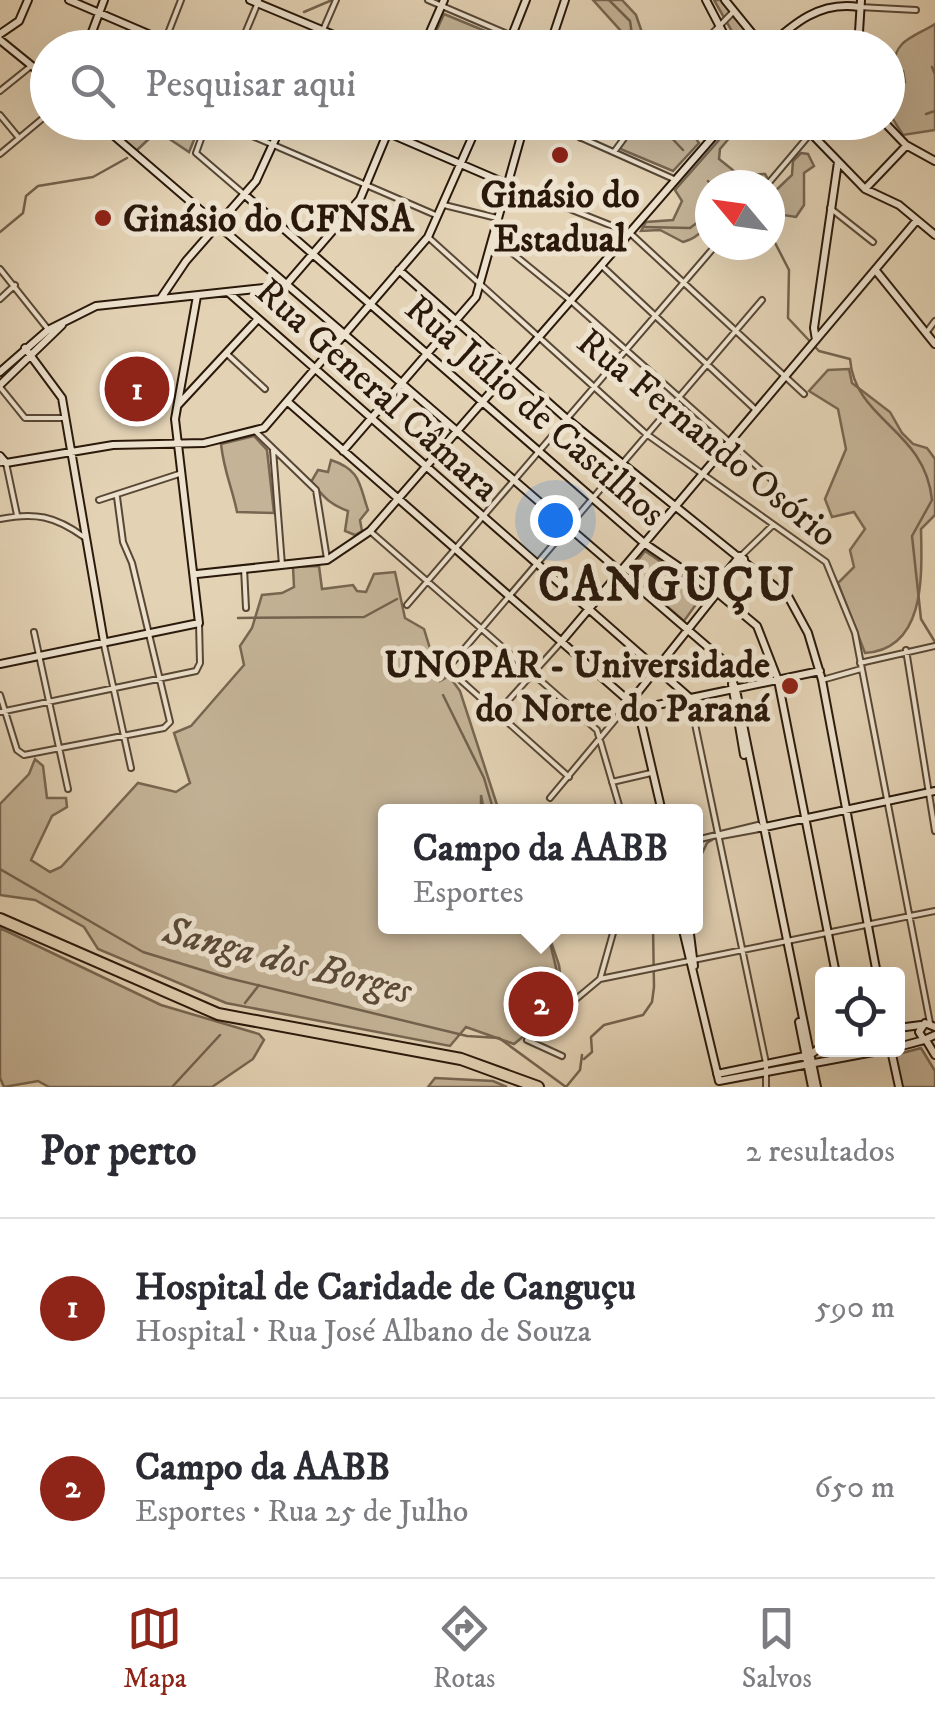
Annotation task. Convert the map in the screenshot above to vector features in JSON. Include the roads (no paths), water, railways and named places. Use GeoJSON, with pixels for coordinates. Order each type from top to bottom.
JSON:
{"type":"FeatureCollection","features":[{"type":"Feature","properties":{"kind":"highway"},"geometry":{"type":"LineString","coordinates":[[0,919],[218,1014],[494,1068],[538,1087]]}},
{"type":"Feature","properties":{"kind":"street"},"geometry":{"type":"LineString","coordinates":[[28,0],[19,21],[0,37],[30,65]]}},
{"type":"Feature","properties":{"kind":"street"},"geometry":{"type":"LineString","coordinates":[[69,0],[141,30]]}},
{"type":"Feature","properties":{"kind":"street"},"geometry":{"type":"LineString","coordinates":[[92,30],[104,0]]}},
{"type":"Feature","properties":{"kind":"street"},"geometry":{"type":"LineString","coordinates":[[169,30],[181,0]]}},
{"type":"Feature","properties":{"kind":"street"},"geometry":{"type":"LineString","coordinates":[[246,30],[256,1],[322,30],[336,0]]}},
{"type":"Feature","properties":{"kind":"street"},"geometry":{"type":"LineString","coordinates":[[428,0],[503,30]]}},
{"type":"Feature","properties":{"kind":"street"},"geometry":{"type":"LineString","coordinates":[[514,30],[526,0]]}},
{"type":"Feature","properties":{"kind":"street"},"geometry":{"type":"LineString","coordinates":[[555,30],[566,0]]}},
{"type":"Feature","properties":{"kind":"street"},"geometry":{"type":"LineString","coordinates":[[706,0],[718,28],[734,11]]}},
{"type":"Feature","properties":{"kind":"street"},"geometry":{"type":"LineString","coordinates":[[725,0],[750,30]]}},
{"type":"Feature","properties":{"kind":"street"},"geometry":{"type":"LineString","coordinates":[[432,30],[443,3]]}},
{"type":"Feature","properties":{"kind":"street"},"geometry":{"type":"LineString","coordinates":[[859,30],[860,4]]}},
{"type":"Feature","properties":{"kind":"street"},"geometry":{"type":"LineString","coordinates":[[788,29],[815,12],[860,4],[916,10]]}},
{"type":"Feature","properties":{"kind":"street"},"geometry":{"type":"LineString","coordinates":[[0,92],[30,67]]}},
{"type":"Feature","properties":{"kind":"street"},"geometry":{"type":"LineString","coordinates":[[0,116],[19,138]]}},
{"type":"Feature","properties":{"kind":"street"},"geometry":{"type":"LineString","coordinates":[[0,154],[30,129]]}},
{"type":"Feature","properties":{"kind":"street"},"geometry":{"type":"LineString","coordinates":[[119,140],[724,661],[733,688],[814,1087]]}},
{"type":"Feature","properties":{"kind":"street","name":"Rua Júlio de Castilhos"},"geometry":{"type":"LineString","coordinates":[[200,140],[195,151],[245,196],[644,543],[757,626],[778,680],[835,967]]}},
{"type":"Feature","properties":{"kind":"street"},"geometry":{"type":"LineString","coordinates":[[260,140],[438,216]]}},
{"type":"Feature","properties":{"kind":"street"},"geometry":{"type":"LineString","coordinates":[[161,298],[245,196],[276,140]]}},
{"type":"Feature","properties":{"kind":"street"},"geometry":{"type":"LineString","coordinates":[[0,372],[66,320],[96,306],[285,286],[360,199],[385,140]]}},
{"type":"Feature","properties":{"kind":"street"},"geometry":{"type":"LineString","coordinates":[[405,140],[460,166],[630,232],[787,374],[804,394]]}},
{"type":"Feature","properties":{"kind":"street"},"geometry":{"type":"LineString","coordinates":[[17,515],[2,461],[204,443],[264,428],[428,237],[470,140]]}},
{"type":"Feature","properties":{"kind":"street"},"geometry":{"type":"LineString","coordinates":[[342,451],[456,321],[481,284],[520,140]]}},
{"type":"Feature","properties":{"kind":"street"},"geometry":{"type":"LineString","coordinates":[[586,140],[676,180]]}},
{"type":"Feature","properties":{"kind":"street"},"geometry":{"type":"LineString","coordinates":[[614,152],[623,140]]}},
{"type":"Feature","properties":{"kind":"street"},"geometry":{"type":"LineString","coordinates":[[197,574],[327,560],[370,531],[710,140]]}},
{"type":"Feature","properties":{"kind":"street"},"geometry":{"type":"LineString","coordinates":[[781,170],[806,140]]}},
{"type":"Feature","properties":{"kind":"street"},"geometry":{"type":"LineString","coordinates":[[817,140],[866,188],[935,236]]}},
{"type":"Feature","properties":{"kind":"street"},"geometry":{"type":"LineString","coordinates":[[900,140],[935,161]]}},
{"type":"Feature","properties":{"kind":"street"},"geometry":{"type":"LineString","coordinates":[[866,188],[906,146]]}},
{"type":"Feature","properties":{"kind":"street"},"geometry":{"type":"LineString","coordinates":[[816,342],[814,328],[838,162]]}},
{"type":"Feature","properties":{"kind":"street"},"geometry":{"type":"LineString","coordinates":[[444,205],[497,218]]}},
{"type":"Feature","properties":{"kind":"street"},"geometry":{"type":"LineString","coordinates":[[830,208],[873,242]]}},
{"type":"Feature","properties":{"kind":"street"},"geometry":{"type":"LineString","coordinates":[[498,712],[917,220]]}},
{"type":"Feature","properties":{"kind":"street","name":"Rua Fernando Osório"},"geometry":{"type":"LineString","coordinates":[[428,237],[646,432],[826,562],[849,613],[931,1024]]}},
{"type":"Feature","properties":{"kind":"street"},"geometry":{"type":"LineString","coordinates":[[490,243],[512,253],[571,300],[778,485]]}},
{"type":"Feature","properties":{"kind":"street"},"geometry":{"type":"LineString","coordinates":[[407,605],[703,260]]}},
{"type":"Feature","properties":{"kind":"street"},"geometry":{"type":"LineString","coordinates":[[602,266],[756,410]]}},
{"type":"Feature","properties":{"kind":"street"},"geometry":{"type":"LineString","coordinates":[[0,269],[50,333]]}},
{"type":"Feature","properties":{"kind":"street"},"geometry":{"type":"LineString","coordinates":[[400,270],[567,420],[743,556],[789,598],[808,634],[821,675],[876,967]]}},
{"type":"Feature","properties":{"kind":"street"},"geometry":{"type":"LineString","coordinates":[[876,272],[935,344]]}},
{"type":"Feature","properties":{"kind":"street"},"geometry":{"type":"LineString","coordinates":[[0,298],[14,285]]}},
{"type":"Feature","properties":{"kind":"street","name":"Rua General Câmara"},"geometry":{"type":"LineString","coordinates":[[229,293],[690,698]]}},
{"type":"Feature","properties":{"kind":"street"},"geometry":{"type":"LineString","coordinates":[[2,711],[196,671],[200,663],[197,574],[176,444],[176,406],[196,296]]}},
{"type":"Feature","properties":{"kind":"street"},"geometry":{"type":"LineString","coordinates":[[441,676],[762,300]]}},
{"type":"Feature","properties":{"kind":"street"},"geometry":{"type":"LineString","coordinates":[[176,406],[256,320]]}},
{"type":"Feature","properties":{"kind":"street"},"geometry":{"type":"LineString","coordinates":[[926,333],[935,321]]}},
{"type":"Feature","properties":{"kind":"street"},"geometry":{"type":"LineString","coordinates":[[50,333],[0,386],[25,418],[66,418]]}},
{"type":"Feature","properties":{"kind":"street"},"geometry":{"type":"LineString","coordinates":[[26,348],[58,390],[66,418],[104,642],[131,768]]}},
{"type":"Feature","properties":{"kind":"street"},"geometry":{"type":"LineString","coordinates":[[226,354],[265,389]]}},
{"type":"Feature","properties":{"kind":"street"},"geometry":{"type":"LineString","coordinates":[[288,402],[631,701],[638,709],[660,804]]}},
{"type":"Feature","properties":{"kind":"street"},"geometry":{"type":"LineString","coordinates":[[255,431],[316,490],[327,560]]}},
{"type":"Feature","properties":{"kind":"street"},"geometry":{"type":"LineString","coordinates":[[273,449],[282,565]]}},
{"type":"Feature","properties":{"kind":"street"},"geometry":{"type":"LineString","coordinates":[[98,500],[179,474]]}},
{"type":"Feature","properties":{"kind":"street"},"geometry":{"type":"LineString","coordinates":[[0,695],[17,750],[24,755],[168,726],[150,632],[123,542],[117,497]]}},
{"type":"Feature","properties":{"kind":"street"},"geometry":{"type":"LineString","coordinates":[[0,519],[17,515],[54,518],[86,538]]}},
{"type":"Feature","properties":{"kind":"street"},"geometry":{"type":"LineString","coordinates":[[550,798],[743,556],[773,524]]}},
{"type":"Feature","properties":{"kind":"street"},"geometry":{"type":"LineString","coordinates":[[370,531],[534,671],[601,737],[618,804]]}},
{"type":"Feature","properties":{"kind":"street"},"geometry":{"type":"LineString","coordinates":[[244,568],[246,608]]}},
{"type":"Feature","properties":{"kind":"street"},"geometry":{"type":"LineString","coordinates":[[0,664],[200,623]]}},
{"type":"Feature","properties":{"kind":"street"},"geometry":{"type":"LineString","coordinates":[[34,632],[68,789]]}},
{"type":"Feature","properties":{"kind":"street"},"geometry":{"type":"LineString","coordinates":[[638,709],[733,688],[821,675],[933,646]]}},
{"type":"Feature","properties":{"kind":"street"},"geometry":{"type":"LineString","coordinates":[[906,650],[932,792],[935,832]]}},
{"type":"Feature","properties":{"kind":"street"},"geometry":{"type":"LineString","coordinates":[[447,668],[569,776]]}},
{"type":"Feature","properties":{"kind":"street"},"geometry":{"type":"LineString","coordinates":[[690,698],[767,1068],[766,1087]]}},
{"type":"Feature","properties":{"kind":"street"},"geometry":{"type":"LineString","coordinates":[[612,782],[653,773]]}},
{"type":"Feature","properties":{"kind":"street"},"geometry":{"type":"LineString","coordinates":[[703,838],[932,792]]}},
{"type":"Feature","properties":{"kind":"street"},"geometry":{"type":"LineString","coordinates":[[562,1056],[529,1035],[600,980],[935,912]]}},
{"type":"Feature","properties":{"kind":"street"},"geometry":{"type":"LineString","coordinates":[[600,980],[613,934]]}},
{"type":"Feature","properties":{"kind":"street"},"geometry":{"type":"LineString","coordinates":[[688,934],[718,1077],[821,1057]]}},
{"type":"Feature","properties":{"kind":"street"},"geometry":{"type":"LineString","coordinates":[[784,943],[809,1059]]}},
{"type":"Feature","properties":{"kind":"street"},"geometry":{"type":"LineString","coordinates":[[905,1027],[931,1024]]}},
{"type":"Feature","properties":{"kind":"street"},"geometry":{"type":"LineString","coordinates":[[931,1024],[919,1032],[931,1038]]}},
{"type":"Feature","properties":{"kind":"street"},"geometry":{"type":"LineString","coordinates":[[905,1045],[931,1038]]}},
{"type":"Feature","properties":{"kind":"street"},"geometry":{"type":"LineString","coordinates":[[931,1038],[935,1055]]}},
{"type":"Feature","properties":{"kind":"street"},"geometry":{"type":"LineString","coordinates":[[808,1044],[815,1044]]}},
{"type":"Feature","properties":{"kind":"street"},"geometry":{"type":"LineString","coordinates":[[809,1059],[815,1052]]}},
{"type":"Feature","properties":{"kind":"street"},"geometry":{"type":"LineString","coordinates":[[893,1057],[899,1087]]}},
{"type":"Feature","properties":{"kind":"waterway"},"geometry":{"type":"LineString","coordinates":[[304,12],[332,0]]}},
{"type":"Feature","properties":{"kind":"waterway"},"geometry":{"type":"LineString","coordinates":[[609,0],[630,21],[631,30]]}},
{"type":"Feature","properties":{"kind":"waterway"},"geometry":{"type":"LineString","coordinates":[[932,67],[935,74]]}},
{"type":"Feature","properties":{"kind":"waterway"},"geometry":{"type":"LineString","coordinates":[[926,114],[935,111]]}},
{"type":"Feature","properties":{"kind":"waterway"},"geometry":{"type":"LineString","coordinates":[[674,140],[683,150]]}},
{"type":"Feature","properties":{"kind":"waterway"},"geometry":{"type":"LineString","coordinates":[[0,232],[23,213],[26,196],[38,186],[93,177],[127,158]]}},
{"type":"Feature","properties":{"kind":"waterway"},"geometry":{"type":"LineString","coordinates":[[643,227],[690,228],[695,224]]}},
{"type":"Feature","properties":{"kind":"waterway"},"geometry":{"type":"LineString","coordinates":[[784,260],[789,270],[788,318],[819,351],[850,359],[864,397],[917,457],[927,476],[932,500],[912,536],[921,619],[935,642]]}},
{"type":"Feature","properties":{"kind":"waterway"},"geometry":{"type":"LineString","coordinates":[[238,618],[364,617],[397,599]]}},
{"type":"Feature","properties":{"kind":"waterway"},"geometry":{"type":"LineString","coordinates":[[443,695],[484,778],[492,804]]}},
{"type":"Feature","properties":{"kind":"waterway"},"geometry":{"type":"LineString","coordinates":[[703,851],[715,838]]}},
{"type":"Feature","properties":{"kind":"waterway","name":"Sanga dos Borges"},"geometry":{"type":"LineString","coordinates":[[0,869],[143,952],[228,978],[467,1036],[499,1038],[566,1087]]}},
{"type":"Feature","properties":{"kind":"waterway"},"geometry":{"type":"LineString","coordinates":[[548,934],[563,997]]}},
{"type":"Feature","properties":{"kind":"waterway"},"geometry":{"type":"LineString","coordinates":[[584,1059],[592,1052],[591,1037],[604,1025],[643,1015],[652,1002],[653,934]]}},
{"type":"Feature","properties":{"kind":"waterway"},"geometry":{"type":"LineString","coordinates":[[245,1003],[259,985]]}},
{"type":"Feature","properties":{"kind":"waterway"},"geometry":{"type":"LineString","coordinates":[[172,1087],[220,1035]]}},
{"type":"Feature","properties":{"kind":"waterway"},"geometry":{"type":"LineString","coordinates":[[566,1087],[580,1070],[582,1055]]}},
{"type":"Feature","properties":{"kind":"place","name":"Ginásio do Estadual"},"geometry":{"type":"Point","coordinates":[560,155]}},
{"type":"Feature","properties":{"kind":"place","name":"Ginásio do CFNSA"},"geometry":{"type":"Point","coordinates":[103,218]}},
{"type":"Feature","properties":{"kind":"place","name":"Hospital de Caridade de Canguçu"},"geometry":{"type":"Point","coordinates":[137,389]}},
{"type":"Feature","properties":{"kind":"place","name":"UNOPAR - Universidade do Norte do Paraná"},"geometry":{"type":"Point","coordinates":[790,686]}},
{"type":"Feature","properties":{"kind":"place","name":"Campo da AABB"},"geometry":{"type":"Point","coordinates":[541,1004]}},
{"type":"Feature","properties":{"kind":"district","name":"CANGUÇU"},"geometry":{"type":"Point","coordinates":[667,583]}}]}
